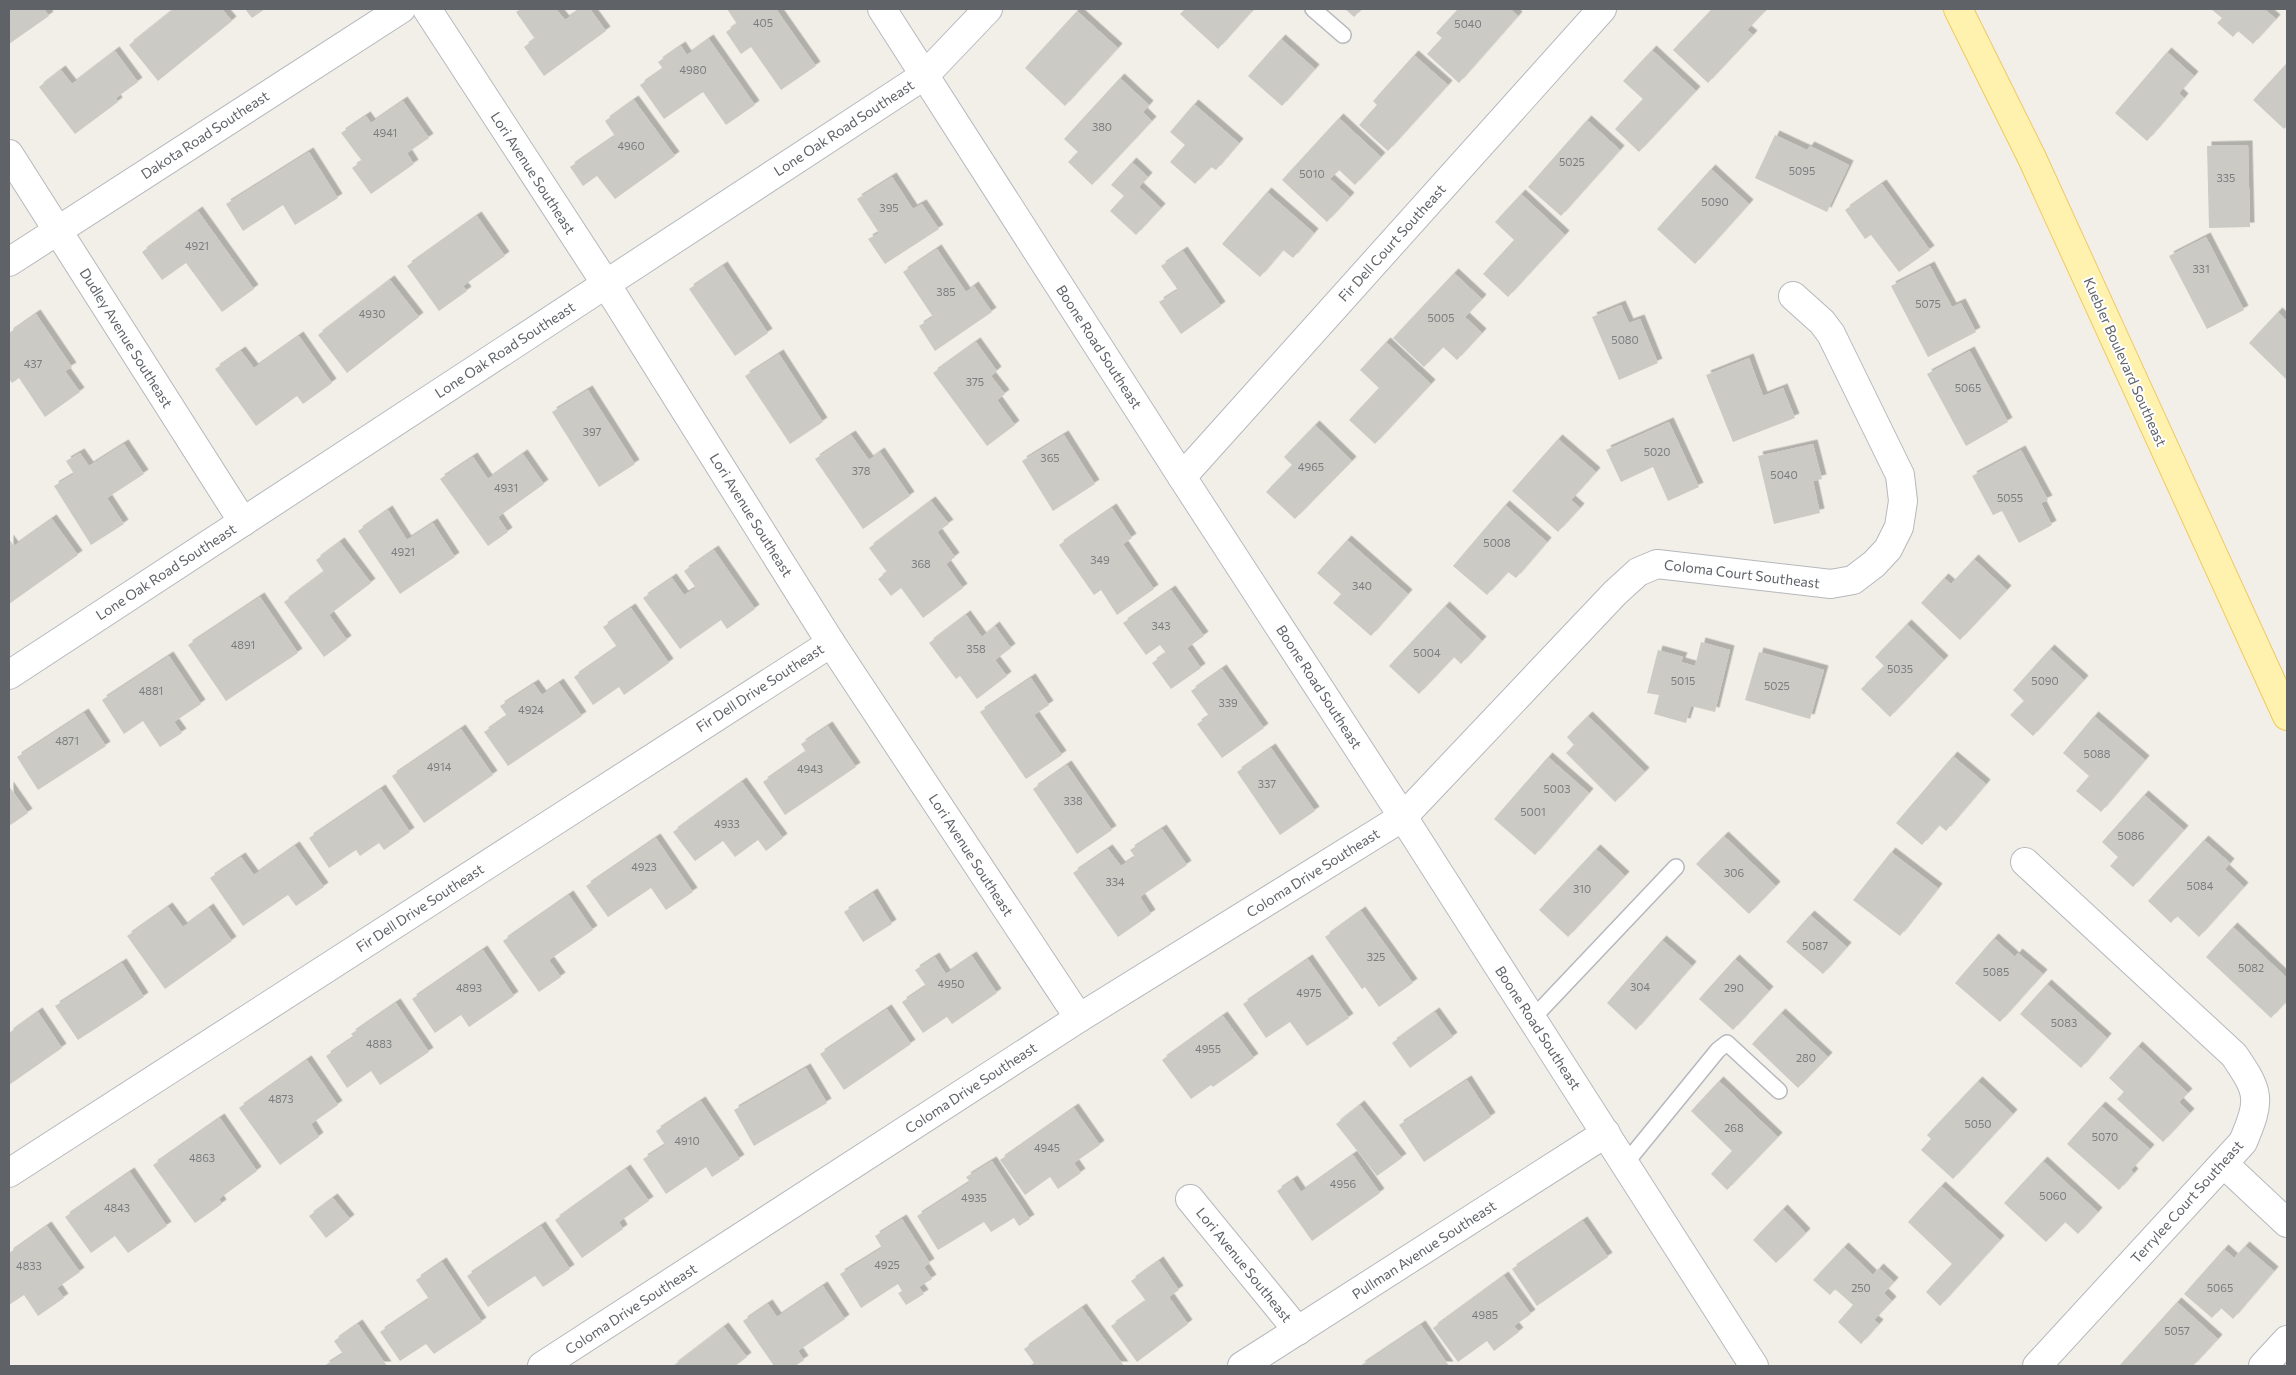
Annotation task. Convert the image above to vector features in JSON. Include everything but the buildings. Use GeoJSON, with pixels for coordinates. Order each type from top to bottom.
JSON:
{"type":"FeatureCollection","features":[{"type":"Feature","properties":{"kind":"main road","name":"Kuebler Boulevard Southeast"},"geometry":{"type":"LineString","coordinates":[[1958,9],[2032,158],[2287,716]]}},
{"type":"Feature","properties":{"kind":"street","name":"Dakota Road Southeast"},"geometry":{"type":"LineString","coordinates":[[9,262],[401,9]]}},
{"type":"Feature","properties":{"kind":"street","name":"Lori Avenue Southeast"},"geometry":{"type":"LineString","coordinates":[[426,9],[606,284],[831,643],[1079,1018]]}},
{"type":"Feature","properties":{"kind":"street","name":"Boone Road Southeast"},"geometry":{"type":"LineString","coordinates":[[882,9],[1403,817],[1754,1366]]}},
{"type":"Feature","properties":{"kind":"street","name":"Lone Oak Road Southeast"},"geometry":{"type":"LineString","coordinates":[[9,675],[925,75],[988,9]]}},
{"type":"Feature","properties":{"kind":"street","name":"Fir Dell Court Southeast"},"geometry":{"type":"LineString","coordinates":[[1182,477],[1602,9]]}},
{"type":"Feature","properties":{"kind":"street","name":"Dudley Avenue Southeast"},"geometry":{"type":"LineString","coordinates":[[9,154],[243,522]]}},
{"type":"Feature","properties":{"kind":"street","name":"Coloma Court Southeast"},"geometry":{"type":"LineString","coordinates":[[1403,817],[1615,592],[1638,572],[1656,564],[1683,565],[1830,584],[1853,580],[1874,564],[1888,549],[1899,527],[1903,501],[1900,474],[1831,334],[1822,322],[1793,296]]}},
{"type":"Feature","properties":{"kind":"street","name":"Fir Dell Drive Southeast"},"geometry":{"type":"LineString","coordinates":[[9,1173],[831,643]]}},
{"type":"Feature","properties":{"kind":"street","name":"Coloma Drive Southeast"},"geometry":{"type":"LineString","coordinates":[[542,1366],[1079,1018],[1403,817]]}},
{"type":"Feature","properties":{"kind":"street","name":"Terrylee Court Southeast"},"geometry":{"type":"LineString","coordinates":[[2025,862],[2234,1055],[2253,1082],[2257,1102],[2243,1142],[2038,1366]]}},
{"type":"Feature","properties":{"kind":"street","name":"Pullman Avenue Southeast"},"geometry":{"type":"LineString","coordinates":[[1242,1366],[1606,1134]]}},
{"type":"Feature","properties":{"kind":"street"},"geometry":{"type":"LineString","coordinates":[[2224,1164],[2287,1223]]}},
{"type":"Feature","properties":{"kind":"street","name":"Lori Avenue Southeast"},"geometry":{"type":"LineString","coordinates":[[1190,1199],[1298,1331]]}},
{"type":"Feature","properties":{"kind":"street"},"geometry":{"type":"LineString","coordinates":[[2263,1366],[2287,1340]]}},
{"type":"Feature","properties":{"kind":"lane"},"geometry":{"type":"LineString","coordinates":[[1313,9],[1342,35]]}},
{"type":"Feature","properties":{"kind":"lane"},"geometry":{"type":"LineString","coordinates":[[1532,1019],[1676,867]]}},
{"type":"Feature","properties":{"kind":"lane"},"geometry":{"type":"LineString","coordinates":[[1625,1164],[1718,1050],[1727,1043],[1779,1091]]}}]}
